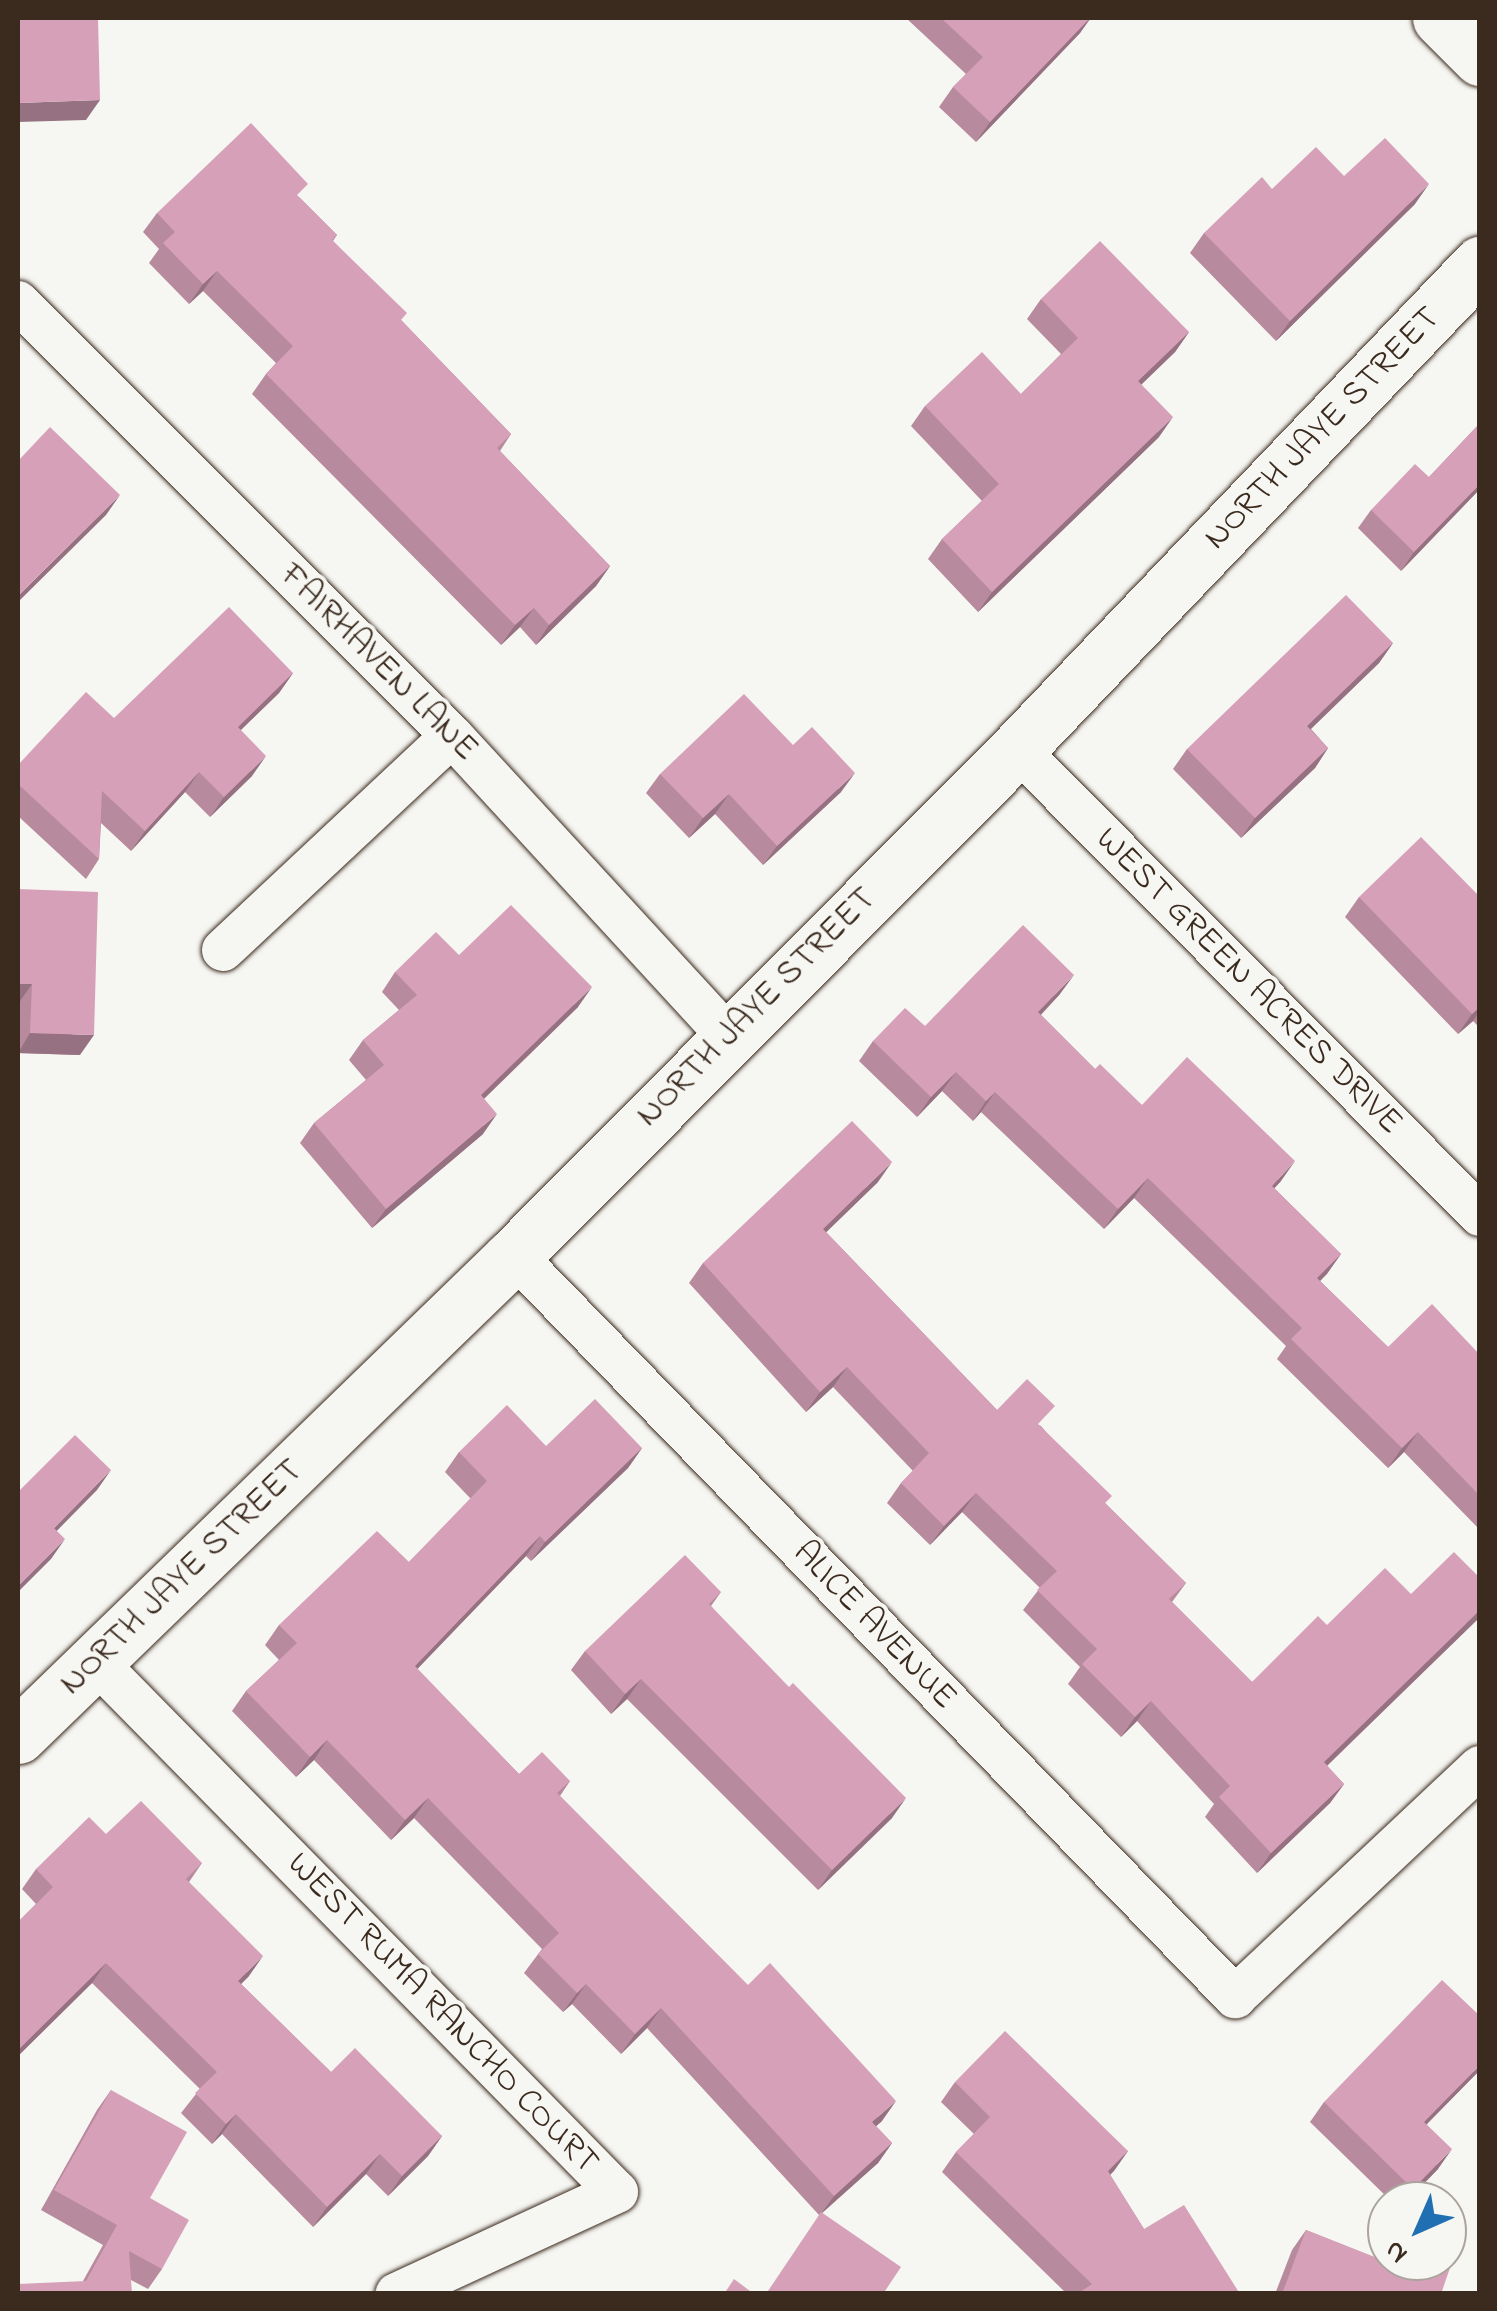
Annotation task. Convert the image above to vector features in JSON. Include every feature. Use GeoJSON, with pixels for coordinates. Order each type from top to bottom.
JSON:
{"type":"FeatureCollection","features":[{"type":"Feature","properties":{"kind":"street"},"geometry":{"type":"LineString","coordinates":[[1440,18],[1480,58]]}},
{"type":"Feature","properties":{"kind":"street","name":"NORTH JAYE STREET"},"geometry":{"type":"LineString","coordinates":[[18,1736],[514,1255],[727,1035],[1017,749],[1480,264]]}},
{"type":"Feature","properties":{"kind":"street","name":"FAIRHAVEN LANE"},"geometry":{"type":"LineString","coordinates":[[18,302],[452,736],[727,1035]]}},
{"type":"Feature","properties":{"kind":"street"},"geometry":{"type":"LineString","coordinates":[[223,950],[452,736]]}},
{"type":"Feature","properties":{"kind":"street","name":"WEST GREEN ACRES DRIVE"},"geometry":{"type":"LineString","coordinates":[[1017,749],[1480,1215]]}},
{"type":"Feature","properties":{"kind":"street","name":"ALICE AVENUE"},"geometry":{"type":"LineString","coordinates":[[514,1255],[1235,1996],[1480,1766]]}},
{"type":"Feature","properties":{"kind":"street","name":"WEST RUMA RANCHO COURT"},"geometry":{"type":"LineString","coordinates":[[96,1662],[617,2192],[396,2294]]}},
{"type":"Feature","properties":{"kind":"building"},"geometry":{"type":"Polygon","coordinates":[[[18,18],[98,18],[100,100],[18,103],[18,18]]]}},
{"type":"Feature","properties":{"kind":"building"},"geometry":{"type":"Polygon","coordinates":[[[941,18],[1090,18],[990,122],[953,87],[983,57],[941,18]]]}},
{"type":"Feature","properties":{"kind":"building"},"geometry":{"type":"Polygon","coordinates":[[[251,123],[308,184],[297,195],[337,235],[332,240],[407,313],[401,320],[511,434],[497,448],[610,566],[549,625],[534,608],[515,625],[266,374],[293,346],[217,271],[203,284],[163,243],[175,232],[157,213],[251,123]]]}},
{"type":"Feature","properties":{"kind":"building"},"geometry":{"type":"Polygon","coordinates":[[[1385,138],[1429,184],[1290,321],[1204,233],[1262,177],[1272,189],[1316,147],[1344,176],[1385,138]]]}},
{"type":"Feature","properties":{"kind":"building"},"geometry":{"type":"Polygon","coordinates":[[[1100,241],[1189,332],[1138,381],[1173,417],[992,592],[942,539],[999,484],[925,406],[982,352],[1021,394],[1078,338],[1041,299],[1100,241]]]}},
{"type":"Feature","properties":{"kind":"building"},"geometry":{"type":"Polygon","coordinates":[[[1480,423],[1480,484],[1414,552],[1371,510],[1415,464],[1429,477],[1480,423]]]}},
{"type":"Feature","properties":{"kind":"building"},"geometry":{"type":"Polygon","coordinates":[[[50,427],[120,495],[18,596],[18,461],[50,427]]]}},
{"type":"Feature","properties":{"kind":"building"},"geometry":{"type":"Polygon","coordinates":[[[1346,595],[1393,643],[1307,726],[1328,748],[1255,818],[1187,749],[1346,595]]]}},
{"type":"Feature","properties":{"kind":"building"},"geometry":{"type":"Polygon","coordinates":[[[229,607],[293,673],[238,727],[266,756],[224,797],[199,772],[145,831],[102,791],[99,859],[18,784],[18,765],[86,692],[114,718],[229,607]]]}},
{"type":"Feature","properties":{"kind":"building"},"geometry":{"type":"Polygon","coordinates":[[[744,694],[793,745],[812,727],[855,773],[777,846],[729,794],[703,818],[660,774],[744,694]]]}},
{"type":"Feature","properties":{"kind":"building"},"geometry":{"type":"Polygon","coordinates":[[[1421,837],[1480,897],[1480,1007],[1472,1014],[1359,897],[1421,837]]]}},
{"type":"Feature","properties":{"kind":"building"},"geometry":{"type":"Polygon","coordinates":[[[18,889],[98,892],[94,1035],[30,1033],[32,984],[18,984],[18,889]]]}},
{"type":"Feature","properties":{"kind":"building"},"geometry":{"type":"Polygon","coordinates":[[[511,905],[592,987],[481,1095],[497,1114],[386,1209],[314,1123],[384,1065],[363,1040],[417,995],[395,972],[436,932],[459,955],[511,905]]]}},
{"type":"Feature","properties":{"kind":"building"},"geometry":{"type":"Polygon","coordinates":[[[1023,925],[1074,975],[1038,1012],[1095,1069],[1100,1064],[1142,1105],[1187,1057],[1295,1161],[1272,1186],[1341,1254],[1317,1278],[1388,1347],[1432,1304],[1480,1355],[1480,1496],[1418,1432],[1402,1448],[1291,1339],[1302,1328],[1148,1178],[1118,1209],[995,1092],[986,1101],[956,1072],[931,1097],[873,1041],[905,1008],[925,1026],[1023,925]]]}},
{"type":"Feature","properties":{"kind":"building"},"geometry":{"type":"Polygon","coordinates":[[[852,1121],[892,1162],[823,1229],[997,1410],[1027,1379],[1055,1406],[1038,1424],[1112,1496],[1105,1503],[1186,1583],[1169,1599],[1252,1682],[1318,1616],[1327,1625],[1385,1568],[1411,1594],[1454,1552],[1480,1578],[1480,1610],[1324,1762],[1344,1784],[1271,1853],[1219,1797],[1230,1786],[1151,1701],[1135,1717],[1082,1664],[1097,1649],[1037,1590],[1057,1571],[976,1493],[944,1526],[901,1483],[929,1453],[847,1367],[820,1392],[703,1263],[852,1121]]]}},
{"type":"Feature","properties":{"kind":"building"},"geometry":{"type":"Polygon","coordinates":[[[595,1399],[642,1448],[545,1542],[540,1536],[415,1666],[519,1774],[542,1752],[570,1781],[557,1793],[748,1985],[770,1963],[896,2101],[872,2122],[892,2143],[834,2196],[661,2008],[635,2034],[586,1984],[577,1993],[538,1954],[559,1933],[428,1798],[405,1820],[327,1740],[310,1757],[246,1691],[297,1643],[279,1625],[377,1531],[409,1562],[487,1481],[459,1452],[507,1405],[546,1446],[595,1399]]]}},
{"type":"Feature","properties":{"kind":"building"},"geometry":{"type":"Polygon","coordinates":[[[75,1435],[111,1470],[54,1528],[65,1539],[18,1586],[18,1492],[75,1435]]]}},
{"type":"Feature","properties":{"kind":"building"},"geometry":{"type":"Polygon","coordinates":[[[685,1555],[721,1592],[709,1604],[789,1687],[793,1683],[906,1798],[832,1870],[641,1679],[625,1694],[585,1651],[685,1555]]]}},
{"type":"Feature","properties":{"kind":"building"},"geometry":{"type":"Polygon","coordinates":[[[141,1801],[202,1863],[186,1879],[263,1956],[238,1981],[331,2072],[355,2048],[442,2136],[402,2176],[380,2154],[327,2207],[236,2114],[226,2124],[195,2093],[217,2072],[106,1963],[18,2050],[18,1922],[53,1887],[36,1869],[89,1817],[106,1834],[141,1801]]]}},
{"type":"Feature","properties":{"kind":"building"},"geometry":{"type":"Polygon","coordinates":[[[1442,1980],[1480,2016],[1480,2065],[1424,2122],[1452,2149],[1421,2181],[1405,2181],[1324,2102],[1442,1980]]]}},
{"type":"Feature","properties":{"kind":"building"},"geometry":{"type":"Polygon","coordinates":[[[1005,2031],[1128,2151],[1108,2171],[1144,2229],[1184,2205],[1240,2294],[1077,2294],[1092,2284],[956,2152],[990,2117],[955,2082],[1005,2031]]]}},
{"type":"Feature","properties":{"kind":"building"},"geometry":{"type":"Polygon","coordinates":[[[111,2090],[187,2132],[150,2198],[189,2220],[162,2269],[129,2251],[132,2294],[18,2294],[18,2284],[86,2281],[117,2225],[54,2190],[111,2090]]]}},
{"type":"Feature","properties":{"kind":"building"},"geometry":{"type":"Polygon","coordinates":[[[821,2212],[901,2267],[883,2294],[766,2294],[821,2212]]]}},
{"type":"Feature","properties":{"kind":"building"},"geometry":{"type":"Polygon","coordinates":[[[1306,2230],[1367,2254],[1367,2281],[1445,2281],[1441,2294],[1282,2294],[1306,2230]]]}},
{"type":"Feature","properties":{"kind":"building"},"geometry":{"type":"Polygon","coordinates":[[[734,2279],[754,2294],[724,2294],[734,2279]]]}}]}
